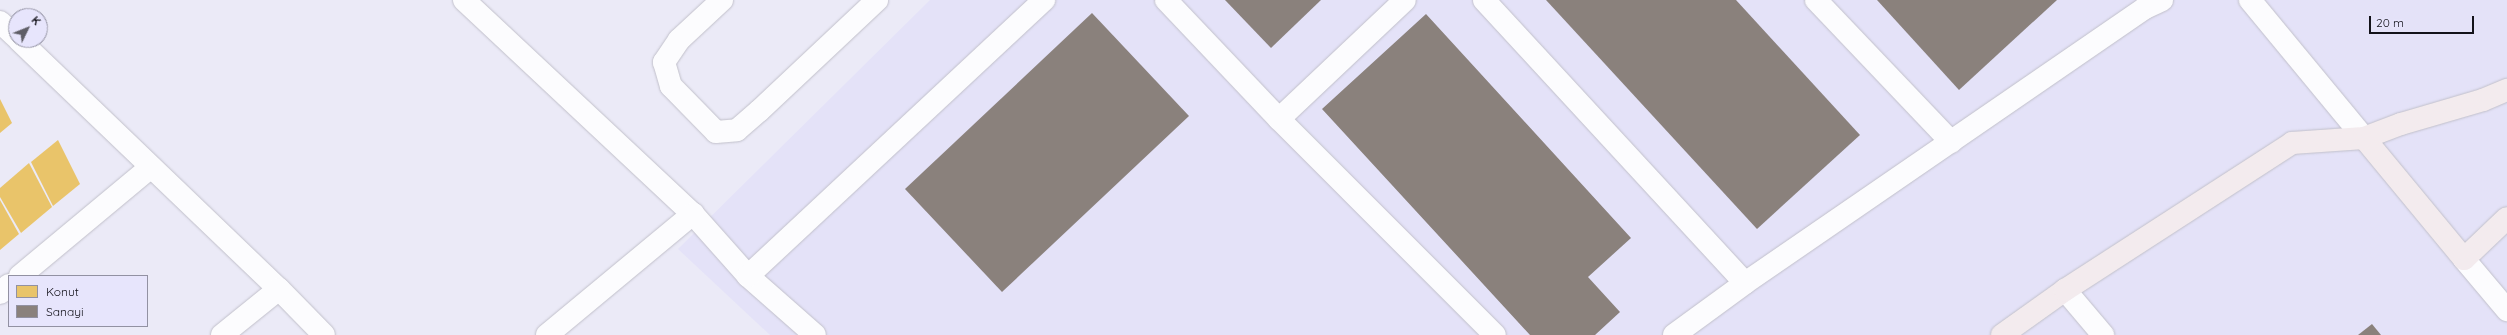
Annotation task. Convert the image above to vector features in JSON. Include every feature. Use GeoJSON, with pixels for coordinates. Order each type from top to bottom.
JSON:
{"type":"FeatureCollection","features":[{"type":"Feature","properties":{"kind":"main road"},"geometry":{"type":"LineString","coordinates":[[2002,335],[2065,290],[2292,143],[2364,138],[2401,124],[2483,100],[2507,90]]}},
{"type":"Feature","properties":{"kind":"main road"},"geometry":{"type":"LineString","coordinates":[[2364,138],[2464,259],[2507,218]]}},
{"type":"Feature","properties":{"kind":"street"},"geometry":{"type":"LineString","coordinates":[[464,0],[693,214],[748,276],[815,335]]}},
{"type":"Feature","properties":{"kind":"street"},"geometry":{"type":"LineString","coordinates":[[722,0],[679,40],[664,62],[671,86],[716,132],[737,130],[876,0]]}},
{"type":"Feature","properties":{"kind":"street"},"geometry":{"type":"LineString","coordinates":[[748,276],[1044,0]]}},
{"type":"Feature","properties":{"kind":"street"},"geometry":{"type":"LineString","coordinates":[[1166,0],[1278,119],[1495,335]]}},
{"type":"Feature","properties":{"kind":"street"},"geometry":{"type":"LineString","coordinates":[[1278,119],[1405,0]]}},
{"type":"Feature","properties":{"kind":"street"},"geometry":{"type":"LineString","coordinates":[[1484,0],[1745,283]]}},
{"type":"Feature","properties":{"kind":"street"},"geometry":{"type":"LineString","coordinates":[[1816,0],[1950,142]]}},
{"type":"Feature","properties":{"kind":"street"},"geometry":{"type":"LineString","coordinates":[[1674,335],[1745,283],[2145,8],[2162,0]]}},
{"type":"Feature","properties":{"kind":"street"},"geometry":{"type":"LineString","coordinates":[[2250,0],[2364,138]]}},
{"type":"Feature","properties":{"kind":"street"},"geometry":{"type":"LineString","coordinates":[[0,22],[8,30]]}},
{"type":"Feature","properties":{"kind":"street"},"geometry":{"type":"LineString","coordinates":[[27,48],[279,289],[324,335]]}},
{"type":"Feature","properties":{"kind":"street"},"geometry":{"type":"LineString","coordinates":[[21,275],[151,167]]}},
{"type":"Feature","properties":{"kind":"street"},"geometry":{"type":"LineString","coordinates":[[546,335],[693,214]]}},
{"type":"Feature","properties":{"kind":"street"},"geometry":{"type":"LineString","coordinates":[[2464,259],[2507,310]]}},
{"type":"Feature","properties":{"kind":"street"},"geometry":{"type":"LineString","coordinates":[[0,293],[8,286]]}},
{"type":"Feature","properties":{"kind":"street"},"geometry":{"type":"LineString","coordinates":[[222,335],[279,289]]}},
{"type":"Feature","properties":{"kind":"street"},"geometry":{"type":"LineString","coordinates":[[2065,290],[2103,335]]}},
{"type":"Feature","properties":{"kind":"shaded area"},"geometry":{"type":"Polygon","coordinates":[[[930,0],[2507,0],[2507,335],[770,335],[678,249],[930,0]]]}},
{"type":"Feature","properties":{"kind":"building: Konut"},"geometry":{"type":"Polygon","coordinates":[[[0,99],[12,123],[0,133],[0,99]]]}},
{"type":"Feature","properties":{"kind":"building: Konut"},"geometry":{"type":"Polygon","coordinates":[[[58,140],[80,184],[53,206],[31,162],[58,140]]]}},
{"type":"Feature","properties":{"kind":"building: Konut"},"geometry":{"type":"Polygon","coordinates":[[[29,163],[52,207],[21,233],[0,197],[0,188],[29,163]]]}},
{"type":"Feature","properties":{"kind":"building: Konut"},"geometry":{"type":"Polygon","coordinates":[[[0,200],[19,234],[0,250],[0,200]]]}},
{"type":"Feature","properties":{"kind":"building: Sanayi"},"geometry":{"type":"Polygon","coordinates":[[[1225,0],[1321,0],[1271,48],[1225,0]]]}},
{"type":"Feature","properties":{"kind":"building: Sanayi"},"geometry":{"type":"Polygon","coordinates":[[[1546,0],[1736,0],[1860,135],[1757,229],[1546,0]]]}},
{"type":"Feature","properties":{"kind":"building: Sanayi"},"geometry":{"type":"Polygon","coordinates":[[[1877,0],[2057,0],[1959,90],[1877,0]]]}},
{"type":"Feature","properties":{"kind":"building: Sanayi"},"geometry":{"type":"Polygon","coordinates":[[[1092,13],[1189,116],[1002,292],[905,189],[1092,13]]]}},
{"type":"Feature","properties":{"kind":"building: Sanayi"},"geometry":{"type":"Polygon","coordinates":[[[1426,14],[1631,238],[1588,277],[1620,312],[1595,335],[1530,335],[1322,109],[1426,14]]]}},
{"type":"Feature","properties":{"kind":"building: Sanayi"},"geometry":{"type":"Polygon","coordinates":[[[2372,324],[2381,335],[2358,335],[2372,324]]]}}]}
